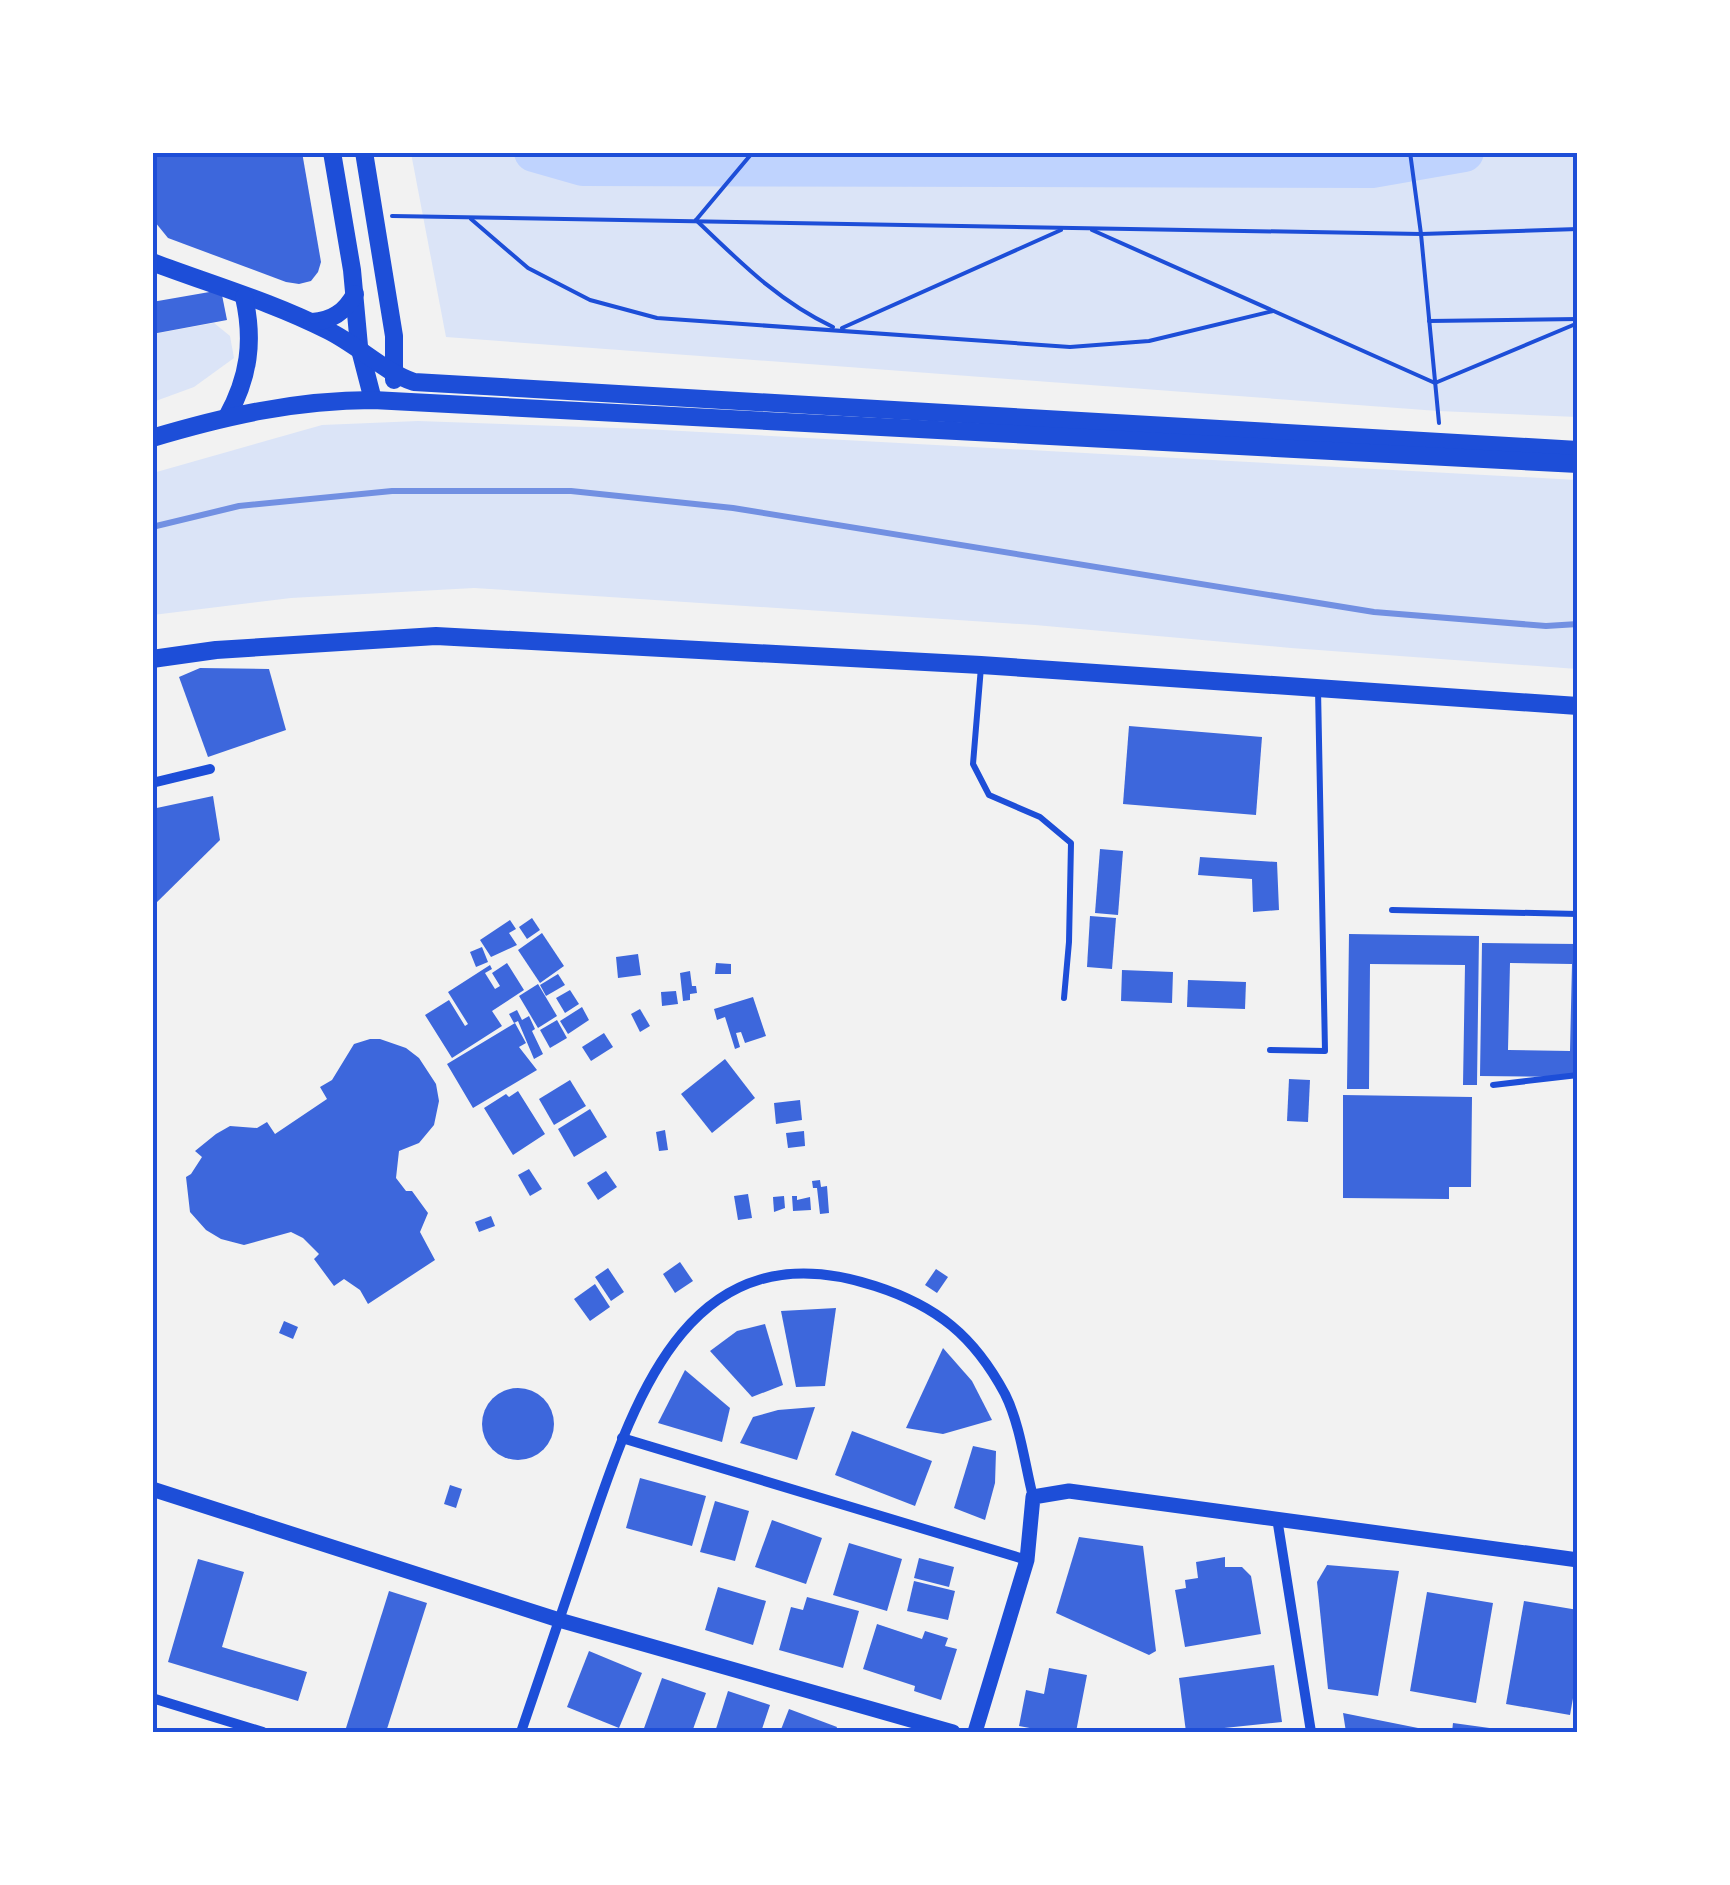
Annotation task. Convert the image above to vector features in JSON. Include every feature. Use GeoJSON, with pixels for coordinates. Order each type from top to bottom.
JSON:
{"type":"FeatureCollection","features":[{"type":"Feature","properties":{"kind":"main road"},"geometry":{"type":"LineString","coordinates":[[332,152],[355,294],[359,346],[382,400]]}},
{"type":"Feature","properties":{"kind":"main road"},"geometry":{"type":"LineString","coordinates":[[364,152],[394,336],[395,375],[382,400]]}},
{"type":"Feature","properties":{"kind":"main road"},"geometry":{"type":"LineString","coordinates":[[152,262],[312,322],[359,346],[395,375],[425,384],[1578,450]]}},
{"type":"Feature","properties":{"kind":"main road"},"geometry":{"type":"LineString","coordinates":[[312,322],[333,318],[350,304],[355,294]]}},
{"type":"Feature","properties":{"kind":"main road"},"geometry":{"type":"LineString","coordinates":[[227,416],[247,371],[250,346],[244,297]]}},
{"type":"Feature","properties":{"kind":"main road"},"geometry":{"type":"LineString","coordinates":[[152,438],[227,416],[290,404],[382,400],[1578,464]]}},
{"type":"Feature","properties":{"kind":"main road"},"geometry":{"type":"LineString","coordinates":[[152,659],[216,650],[436,636],[980,666],[1578,706]]}},
{"type":"Feature","properties":{"kind":"street"},"geometry":{"type":"LineString","coordinates":[[152,783],[210,769]]}},
{"type":"Feature","properties":{"kind":"street"},"geometry":{"type":"LineString","coordinates":[[521,1732],[622,1438],[652,1370],[683,1330],[717,1300],[759,1278],[813,1274],[907,1296],[950,1322],[1006,1396],[1033,1497],[1027,1560],[976,1732]]}},
{"type":"Feature","properties":{"kind":"street"},"geometry":{"type":"LineString","coordinates":[[622,1438],[1027,1560]]}},
{"type":"Feature","properties":{"kind":"street"},"geometry":{"type":"LineString","coordinates":[[152,1489],[560,1620],[953,1732]]}},
{"type":"Feature","properties":{"kind":"street"},"geometry":{"type":"LineString","coordinates":[[1033,1497],[1069,1491],[1578,1560]]}},
{"type":"Feature","properties":{"kind":"street"},"geometry":{"type":"LineString","coordinates":[[1277,1518],[1311,1732]]}},
{"type":"Feature","properties":{"kind":"street"},"geometry":{"type":"LineString","coordinates":[[152,1698],[263,1732]]}},
{"type":"Feature","properties":{"kind":"lane"},"geometry":{"type":"LineString","coordinates":[[980,666],[974,764],[988,795],[1040,816],[1071,843],[1064,998]]}},
{"type":"Feature","properties":{"kind":"lane"},"geometry":{"type":"LineString","coordinates":[[1270,1050],[1324,1050],[1318,688]]}},
{"type":"Feature","properties":{"kind":"lane"},"geometry":{"type":"LineString","coordinates":[[1392,910],[1578,914]]}},
{"type":"Feature","properties":{"kind":"lane"},"geometry":{"type":"LineString","coordinates":[[1492,1085],[1578,1075]]}},
{"type":"Feature","properties":{"kind":"path"},"geometry":{"type":"LineString","coordinates":[[696,220],[753,152]]}},
{"type":"Feature","properties":{"kind":"path"},"geometry":{"type":"LineString","coordinates":[[1410,152],[1441,442]]}},
{"type":"Feature","properties":{"kind":"path"},"geometry":{"type":"LineString","coordinates":[[374,216],[1421,234],[1578,229]]}},
{"type":"Feature","properties":{"kind":"path"},"geometry":{"type":"LineString","coordinates":[[469,217],[528,268],[590,300],[658,318],[1070,346],[1149,341],[1273,310]]}},
{"type":"Feature","properties":{"kind":"path"},"geometry":{"type":"LineString","coordinates":[[696,220],[756,277],[798,310],[840,330],[1066,228]]}},
{"type":"Feature","properties":{"kind":"path"},"geometry":{"type":"LineString","coordinates":[[1088,228],[1435,383],[1578,321]]}},
{"type":"Feature","properties":{"kind":"path"},"geometry":{"type":"LineString","coordinates":[[1429,320],[1578,321]]}},
{"type":"Feature","properties":{"kind":"shaded area"},"geometry":{"type":"Polygon","coordinates":[[[411,153],[1577,153],[1577,417],[1438,411],[446,337],[411,153]]]}},
{"type":"Feature","properties":{"kind":"shaded area"},"geometry":{"type":"Polygon","coordinates":[[[214,323],[230,336],[234,358],[194,387],[153,402],[153,334],[214,323]]]}},
{"type":"Feature","properties":{"kind":"shaded area"},"geometry":{"type":"Polygon","coordinates":[[[418,421],[645,429],[1577,480],[1577,669],[1035,625],[474,588],[291,598],[153,615],[153,473],[322,425],[418,421]]]}},
{"type":"Feature","properties":{"kind":"building"},"geometry":{"type":"Polygon","coordinates":[[[152,152],[302,152],[321,262],[318,272],[311,281],[286,282],[168,238],[152,212],[152,152]]]}},
{"type":"Feature","properties":{"kind":"building"},"geometry":{"type":"Polygon","coordinates":[[[221,290],[227,320],[152,334],[152,302],[221,290]]]}},
{"type":"Feature","properties":{"kind":"building"},"geometry":{"type":"Polygon","coordinates":[[[200,668],[269,669],[286,730],[208,757],[179,677],[200,668]]]}},
{"type":"Feature","properties":{"kind":"building"},"geometry":{"type":"Polygon","coordinates":[[[1129,726],[1262,737],[1256,815],[1123,804],[1129,726]]]}},
{"type":"Feature","properties":{"kind":"building"},"geometry":{"type":"Polygon","coordinates":[[[213,796],[220,840],[152,907],[152,809],[213,796]]]}},
{"type":"Feature","properties":{"kind":"building"},"geometry":{"type":"Polygon","coordinates":[[[1100,849],[1123,851],[1118,915],[1095,913],[1100,849]]]}},
{"type":"Feature","properties":{"kind":"building"},"geometry":{"type":"Polygon","coordinates":[[[1200,857],[1277,862],[1279,910],[1253,912],[1252,879],[1198,875],[1200,857]]]}},
{"type":"Feature","properties":{"kind":"building"},"geometry":{"type":"Polygon","coordinates":[[[1090,916],[1116,918],[1112,969],[1087,967],[1090,916]]]}},
{"type":"Feature","properties":{"kind":"building"},"geometry":{"type":"Polygon","coordinates":[[[532,918],[540,930],[527,939],[519,927],[532,918]]]}},
{"type":"Feature","properties":{"kind":"building"},"geometry":{"type":"Polygon","coordinates":[[[510,920],[516,929],[509,933],[517,945],[491,957],[480,940],[510,920]]]}},
{"type":"Feature","properties":{"kind":"building"},"geometry":{"type":"Polygon","coordinates":[[[542,933],[564,966],[540,983],[518,950],[542,933]]]}},
{"type":"Feature","properties":{"kind":"building"},"geometry":{"type":"Polygon","coordinates":[[[1349,934],[1479,936],[1477,1085],[1463,1085],[1465,965],[1370,964],[1369,1089],[1347,1089],[1349,934]]]}},
{"type":"Feature","properties":{"kind":"building"},"geometry":{"type":"Polygon","coordinates":[[[1482,943],[1578,944],[1578,1077],[1480,1076],[1482,943]],[[1510,963],[1508,1050],[1570,1051],[1572,964],[1510,963]]]}},
{"type":"Feature","properties":{"kind":"building"},"geometry":{"type":"Polygon","coordinates":[[[482,947],[488,962],[476,967],[470,952],[482,947]]]}},
{"type":"Feature","properties":{"kind":"building"},"geometry":{"type":"Polygon","coordinates":[[[638,954],[641,975],[618,978],[616,957],[638,954]]]}},
{"type":"Feature","properties":{"kind":"building"},"geometry":{"type":"Polygon","coordinates":[[[507,963],[524,990],[492,1011],[502,1026],[452,1058],[425,1015],[449,1000],[465,1026],[468,1024],[448,992],[490,965],[492,969],[485,973],[495,989],[500,986],[492,973],[507,963]]]}},
{"type":"Feature","properties":{"kind":"building"},"geometry":{"type":"Polygon","coordinates":[[[716,963],[731,964],[731,974],[715,974],[716,963]]]}},
{"type":"Feature","properties":{"kind":"building"},"geometry":{"type":"Polygon","coordinates":[[[1122,970],[1173,972],[1172,1003],[1121,1001],[1122,970]]]}},
{"type":"Feature","properties":{"kind":"building"},"geometry":{"type":"Polygon","coordinates":[[[690,971],[697,993],[683,1001],[680,973],[690,971]]]}},
{"type":"Feature","properties":{"kind":"building"},"geometry":{"type":"Polygon","coordinates":[[[558,974],[565,985],[546,996],[540,985],[558,974]]]}},
{"type":"Feature","properties":{"kind":"building"},"geometry":{"type":"Polygon","coordinates":[[[1188,980],[1246,982],[1245,1009],[1187,1007],[1188,980]]]}},
{"type":"Feature","properties":{"kind":"building"},"geometry":{"type":"Polygon","coordinates":[[[538,984],[557,1016],[538,1028],[519,996],[538,984]]]}},
{"type":"Feature","properties":{"kind":"building"},"geometry":{"type":"Polygon","coordinates":[[[570,990],[579,1004],[565,1013],[556,998],[570,990]]]}},
{"type":"Feature","properties":{"kind":"building"},"geometry":{"type":"Polygon","coordinates":[[[676,991],[678,1004],[662,1006],[661,992],[676,991]]]}},
{"type":"Feature","properties":{"kind":"building"},"geometry":{"type":"Polygon","coordinates":[[[753,997],[766,1036],[745,1043],[741,1032],[736,1033],[740,1047],[735,1049],[725,1017],[717,1020],[714,1009],[753,997]]]}},
{"type":"Feature","properties":{"kind":"building"},"geometry":{"type":"Polygon","coordinates":[[[582,1007],[589,1020],[568,1034],[560,1021],[582,1007]]]}},
{"type":"Feature","properties":{"kind":"building"},"geometry":{"type":"Polygon","coordinates":[[[640,1009],[650,1026],[640,1032],[631,1014],[640,1009]]]}},
{"type":"Feature","properties":{"kind":"building"},"geometry":{"type":"Polygon","coordinates":[[[517,1010],[522,1020],[529,1016],[535,1029],[532,1031],[543,1054],[534,1059],[518,1021],[514,1023],[509,1014],[517,1010]]]}},
{"type":"Feature","properties":{"kind":"building"},"geometry":{"type":"Polygon","coordinates":[[[557,1020],[567,1038],[550,1048],[540,1030],[557,1020]]]}},
{"type":"Feature","properties":{"kind":"building"},"geometry":{"type":"Polygon","coordinates":[[[515,1023],[526,1043],[519,1047],[537,1070],[473,1108],[447,1064],[515,1023]]]}},
{"type":"Feature","properties":{"kind":"building"},"geometry":{"type":"Polygon","coordinates":[[[604,1033],[613,1047],[591,1061],[582,1047],[604,1033]]]}},
{"type":"Feature","properties":{"kind":"building"},"geometry":{"type":"Polygon","coordinates":[[[370,1039],[406,1048],[419,1058],[436,1084],[439,1101],[434,1125],[419,1143],[399,1151],[396,1178],[406,1191],[412,1191],[428,1213],[420,1232],[435,1260],[368,1304],[360,1290],[344,1279],[334,1286],[314,1259],[319,1254],[291,1232],[244,1245],[206,1230],[190,1212],[186,1177],[202,1157],[195,1151],[230,1126],[257,1128],[267,1122],[275,1134],[327,1099],[320,1087],[332,1080],[354,1044],[370,1039]]]}},
{"type":"Feature","properties":{"kind":"building"},"geometry":{"type":"Polygon","coordinates":[[[725,1059],[755,1098],[712,1133],[681,1094],[725,1059]]]}},
{"type":"Feature","properties":{"kind":"building"},"geometry":{"type":"Polygon","coordinates":[[[1289,1079],[1310,1080],[1308,1122],[1287,1121],[1289,1079]]]}},
{"type":"Feature","properties":{"kind":"building"},"geometry":{"type":"Polygon","coordinates":[[[570,1080],[586,1106],[554,1125],[539,1099],[570,1080]]]}},
{"type":"Feature","properties":{"kind":"building"},"geometry":{"type":"Polygon","coordinates":[[[518,1091],[545,1134],[513,1155],[484,1108],[518,1091]]]}},
{"type":"Feature","properties":{"kind":"building"},"geometry":{"type":"Polygon","coordinates":[[[1343,1095],[1472,1097],[1471,1187],[1449,1187],[1449,1199],[1343,1198],[1343,1095]]]}},
{"type":"Feature","properties":{"kind":"building"},"geometry":{"type":"Polygon","coordinates":[[[800,1100],[802,1120],[776,1124],[774,1103],[800,1100]]]}},
{"type":"Feature","properties":{"kind":"building"},"geometry":{"type":"Polygon","coordinates":[[[590,1109],[607,1137],[574,1157],[558,1129],[590,1109]]]}},
{"type":"Feature","properties":{"kind":"building"},"geometry":{"type":"Polygon","coordinates":[[[665,1130],[668,1150],[659,1151],[656,1132],[665,1130]]]}},
{"type":"Feature","properties":{"kind":"building"},"geometry":{"type":"Polygon","coordinates":[[[804,1131],[805,1146],[788,1148],[786,1133],[804,1131]]]}},
{"type":"Feature","properties":{"kind":"building"},"geometry":{"type":"Polygon","coordinates":[[[529,1169],[542,1189],[530,1196],[518,1175],[529,1169]]]}},
{"type":"Feature","properties":{"kind":"building"},"geometry":{"type":"Polygon","coordinates":[[[606,1171],[617,1187],[598,1200],[587,1183],[606,1171]]]}},
{"type":"Feature","properties":{"kind":"building"},"geometry":{"type":"Polygon","coordinates":[[[820,1180],[821,1187],[827,1186],[829,1213],[820,1214],[817,1188],[813,1188],[812,1181],[820,1180]]]}},
{"type":"Feature","properties":{"kind":"building"},"geometry":{"type":"Polygon","coordinates":[[[748,1194],[752,1218],[738,1220],[734,1196],[748,1194]]]}},
{"type":"Feature","properties":{"kind":"building"},"geometry":{"type":"Polygon","coordinates":[[[784,1196],[785,1208],[774,1212],[773,1197],[784,1196]]]}},
{"type":"Feature","properties":{"kind":"building"},"geometry":{"type":"Polygon","coordinates":[[[792,1196],[797,1196],[797,1200],[810,1197],[811,1210],[793,1211],[792,1196]]]}},
{"type":"Feature","properties":{"kind":"building"},"geometry":{"type":"Polygon","coordinates":[[[491,1216],[495,1226],[479,1232],[475,1222],[491,1216]]]}},
{"type":"Feature","properties":{"kind":"building"},"geometry":{"type":"Polygon","coordinates":[[[680,1262],[693,1281],[675,1293],[663,1274],[680,1262]]]}},
{"type":"Feature","properties":{"kind":"building"},"geometry":{"type":"Polygon","coordinates":[[[608,1268],[624,1292],[611,1301],[595,1277],[608,1268]]]}},
{"type":"Feature","properties":{"kind":"building"},"geometry":{"type":"Polygon","coordinates":[[[936,1269],[948,1277],[937,1293],[925,1285],[936,1269]]]}},
{"type":"Feature","properties":{"kind":"building"},"geometry":{"type":"Polygon","coordinates":[[[595,1284],[610,1307],[590,1321],[574,1299],[595,1284]]]}},
{"type":"Feature","properties":{"kind":"building"},"geometry":{"type":"Polygon","coordinates":[[[836,1308],[825,1386],[796,1387],[781,1311],[836,1308]]]}},
{"type":"Feature","properties":{"kind":"building"},"geometry":{"type":"Polygon","coordinates":[[[284,1321],[298,1327],[293,1339],[279,1333],[284,1321]]]}},
{"type":"Feature","properties":{"kind":"building"},"geometry":{"type":"Polygon","coordinates":[[[765,1324],[783,1385],[752,1397],[710,1351],[737,1331],[765,1324]]]}},
{"type":"Feature","properties":{"kind":"building"},"geometry":{"type":"Polygon","coordinates":[[[943,1348],[972,1381],[992,1420],[943,1434],[906,1428],[943,1348]]]}},
{"type":"Feature","properties":{"kind":"building"},"geometry":{"type":"Polygon","coordinates":[[[685,1370],[730,1408],[722,1442],[658,1423],[685,1370]]]}},
{"type":"Feature","properties":{"kind":"building"},"geometry":{"type":"Polygon","coordinates":[[[518,1388],[544,1398],[554,1424],[544,1450],[518,1460],[492,1450],[482,1424],[492,1398],[518,1388]]]}},
{"type":"Feature","properties":{"kind":"building"},"geometry":{"type":"Polygon","coordinates":[[[815,1407],[797,1460],[740,1443],[753,1417],[815,1407]]]}},
{"type":"Feature","properties":{"kind":"building"},"geometry":{"type":"Polygon","coordinates":[[[852,1431],[932,1461],[915,1506],[835,1475],[852,1431]]]}},
{"type":"Feature","properties":{"kind":"building"},"geometry":{"type":"Polygon","coordinates":[[[973,1446],[996,1451],[995,1483],[985,1520],[954,1508],[973,1446]]]}},
{"type":"Feature","properties":{"kind":"building"},"geometry":{"type":"Polygon","coordinates":[[[640,1478],[706,1496],[692,1546],[626,1528],[640,1478]]]}},
{"type":"Feature","properties":{"kind":"building"},"geometry":{"type":"Polygon","coordinates":[[[450,1485],[462,1489],[456,1508],[444,1504],[450,1485]]]}},
{"type":"Feature","properties":{"kind":"building"},"geometry":{"type":"Polygon","coordinates":[[[715,1501],[749,1511],[735,1561],[700,1552],[715,1501]]]}},
{"type":"Feature","properties":{"kind":"building"},"geometry":{"type":"Polygon","coordinates":[[[772,1520],[822,1538],[806,1584],[755,1567],[772,1520]]]}},
{"type":"Feature","properties":{"kind":"building"},"geometry":{"type":"Polygon","coordinates":[[[1079,1537],[1143,1546],[1156,1651],[1149,1655],[1056,1613],[1079,1537]]]}},
{"type":"Feature","properties":{"kind":"building"},"geometry":{"type":"Polygon","coordinates":[[[849,1543],[902,1559],[887,1611],[833,1595],[849,1543]]]}},
{"type":"Feature","properties":{"kind":"building"},"geometry":{"type":"Polygon","coordinates":[[[1225,1557],[1225,1567],[1242,1567],[1251,1576],[1261,1634],[1185,1647],[1175,1590],[1186,1588],[1185,1580],[1198,1578],[1196,1562],[1225,1557]]]}},
{"type":"Feature","properties":{"kind":"building"},"geometry":{"type":"Polygon","coordinates":[[[919,1558],[954,1567],[949,1587],[914,1578],[919,1558]]]}},
{"type":"Feature","properties":{"kind":"building"},"geometry":{"type":"Polygon","coordinates":[[[198,1559],[244,1572],[222,1647],[307,1672],[298,1701],[168,1662],[198,1559]]]}},
{"type":"Feature","properties":{"kind":"building"},"geometry":{"type":"Polygon","coordinates":[[[1327,1565],[1399,1571],[1378,1696],[1328,1689],[1317,1582],[1327,1565]]]}},
{"type":"Feature","properties":{"kind":"building"},"geometry":{"type":"Polygon","coordinates":[[[914,1581],[955,1591],[948,1620],[907,1611],[914,1581]]]}},
{"type":"Feature","properties":{"kind":"building"},"geometry":{"type":"Polygon","coordinates":[[[718,1587],[766,1601],[753,1645],[705,1630],[718,1587]]]}},
{"type":"Feature","properties":{"kind":"building"},"geometry":{"type":"Polygon","coordinates":[[[389,1591],[427,1603],[386,1732],[360,1732],[346,1728],[389,1591]]]}},
{"type":"Feature","properties":{"kind":"building"},"geometry":{"type":"Polygon","coordinates":[[[1427,1592],[1493,1603],[1476,1703],[1410,1691],[1427,1592]]]}},
{"type":"Feature","properties":{"kind":"building"},"geometry":{"type":"Polygon","coordinates":[[[807,1597],[859,1611],[843,1668],[779,1650],[791,1607],[803,1610],[807,1597]]]}},
{"type":"Feature","properties":{"kind":"building"},"geometry":{"type":"Polygon","coordinates":[[[1524,1601],[1578,1610],[1578,1670],[1570,1715],[1506,1704],[1524,1601]]]}},
{"type":"Feature","properties":{"kind":"building"},"geometry":{"type":"Polygon","coordinates":[[[877,1624],[922,1639],[925,1631],[948,1638],[945,1646],[957,1649],[941,1700],[914,1691],[915,1686],[863,1669],[877,1624]]]}},
{"type":"Feature","properties":{"kind":"building"},"geometry":{"type":"Polygon","coordinates":[[[589,1651],[642,1673],[619,1728],[567,1707],[589,1651]]]}},
{"type":"Feature","properties":{"kind":"building"},"geometry":{"type":"Polygon","coordinates":[[[1274,1665],[1282,1722],[1186,1732],[1179,1678],[1274,1665]]]}},
{"type":"Feature","properties":{"kind":"building"},"geometry":{"type":"Polygon","coordinates":[[[1049,1668],[1087,1675],[1076,1732],[1019,1726],[1026,1690],[1044,1694],[1049,1668]]]}},
{"type":"Feature","properties":{"kind":"building"},"geometry":{"type":"Polygon","coordinates":[[[662,1678],[706,1693],[692,1732],[643,1731],[662,1678]]]}},
{"type":"Feature","properties":{"kind":"building"},"geometry":{"type":"Polygon","coordinates":[[[728,1691],[770,1705],[761,1732],[715,1732],[728,1691]]]}},
{"type":"Feature","properties":{"kind":"building"},"geometry":{"type":"Polygon","coordinates":[[[789,1709],[837,1727],[835,1732],[780,1732],[789,1709]]]}},
{"type":"Feature","properties":{"kind":"building"},"geometry":{"type":"Polygon","coordinates":[[[1343,1713],[1418,1728],[1417,1732],[1346,1732],[1343,1713]]]}},
{"type":"Feature","properties":{"kind":"building"},"geometry":{"type":"Polygon","coordinates":[[[1453,1723],[1504,1730],[1504,1732],[1452,1732],[1453,1723]]]}},
{"type":"Feature","properties":{"kind":"waterway"},"geometry":{"type":"LineString","coordinates":[[534,152],[583,166],[1372,168],[1464,152]]}},
{"type":"Feature","properties":{"kind":"railway"},"geometry":{"type":"LineString","coordinates":[[152,527],[239,506],[392,491],[571,491],[733,508],[1374,612],[1546,626],[1578,624]]}}]}
